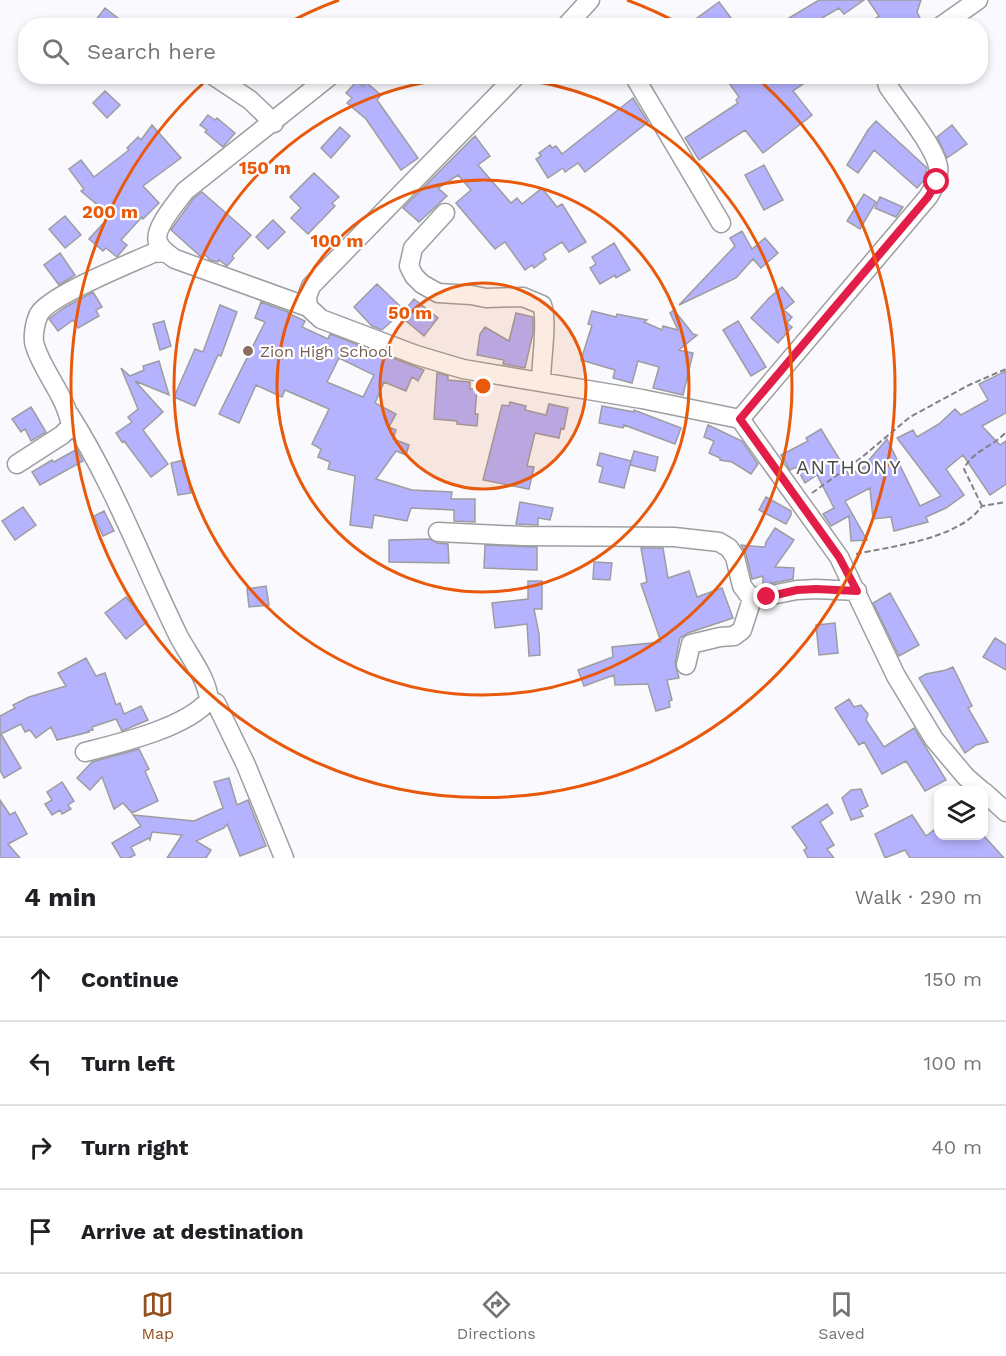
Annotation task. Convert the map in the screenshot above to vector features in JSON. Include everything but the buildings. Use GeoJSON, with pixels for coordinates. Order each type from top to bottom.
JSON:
{"type":"FeatureCollection","features":[{"type":"Feature","properties":{"kind":"street"},"geometry":{"type":"LineString","coordinates":[[573,18],[590,0]]}},
{"type":"Feature","properties":{"kind":"street"},"geometry":{"type":"LineString","coordinates":[[952,18],[978,0]]}},
{"type":"Feature","properties":{"kind":"street"},"geometry":{"type":"LineString","coordinates":[[226,84],[250,100],[274,123]]}},
{"type":"Feature","properties":{"kind":"street"},"geometry":{"type":"LineString","coordinates":[[320,84],[274,123],[185,191],[169,213],[158,234],[158,242],[165,252],[176,260],[308,307],[321,320],[416,355],[463,369],[642,399],[740,419],[839,557],[896,676],[934,739],[976,786]]}},
{"type":"Feature","properties":{"kind":"street"},"geometry":{"type":"LineString","coordinates":[[308,307],[307,297],[311,286],[508,84]]}},
{"type":"Feature","properties":{"kind":"street"},"geometry":{"type":"LineString","coordinates":[[639,84],[721,224]]}},
{"type":"Feature","properties":{"kind":"street"},"geometry":{"type":"LineString","coordinates":[[740,419],[928,197],[937,182],[938,167],[932,151],[887,84]]}},
{"type":"Feature","properties":{"kind":"street"},"geometry":{"type":"LineString","coordinates":[[445,213],[414,248],[409,266],[414,276],[422,284],[438,293],[486,298],[523,297],[542,305],[546,316],[541,358],[541,382]]}},
{"type":"Feature","properties":{"kind":"street"},"geometry":{"type":"LineString","coordinates":[[85,752],[147,734],[176,722],[201,709],[209,700],[208,690],[179,638],[102,470],[69,414],[34,344],[35,325],[39,313],[84,284],[153,253],[165,252]]}},
{"type":"Feature","properties":{"kind":"street"},"geometry":{"type":"LineString","coordinates":[[17,464],[67,430],[71,426],[69,414]]}},
{"type":"Feature","properties":{"kind":"street"},"geometry":{"type":"LineString","coordinates":[[438,532],[524,536],[674,537],[719,542],[729,548],[735,557],[742,586],[753,597],[767,597],[797,590],[857,591]]}},
{"type":"Feature","properties":{"kind":"street"},"geometry":{"type":"LineString","coordinates":[[686,665],[691,644],[735,636],[742,630],[753,597]]}},
{"type":"Feature","properties":{"kind":"street"},"geometry":{"type":"LineString","coordinates":[[209,700],[216,703],[246,765],[284,858]]}},
{"type":"Feature","properties":{"kind":"street"},"geometry":{"type":"LineString","coordinates":[[988,796],[1006,812]]}},
{"type":"Feature","properties":{"kind":"path"},"geometry":{"type":"LineString","coordinates":[[800,502],[861,458],[910,417],[969,385],[1006,369]]}},
{"type":"Feature","properties":{"kind":"path"},"geometry":{"type":"LineString","coordinates":[[982,506],[964,469],[967,462],[996,442],[1006,432]]}},
{"type":"Feature","properties":{"kind":"path"},"geometry":{"type":"LineString","coordinates":[[839,557],[910,542],[952,530],[977,514],[982,506],[1006,502]]}},
{"type":"Feature","properties":{"kind":"place","name":"Zion High School"},"geometry":{"type":"Point","coordinates":[248,351]}},
{"type":"Feature","properties":{"kind":"district","name":"ANTHONY"},"geometry":{"type":"Point","coordinates":[849,467]}},
{"type":"Feature","properties":{"kind":"route"},"geometry":{"type":"LineString","coordinates":[[767,597],[797,590],[857,591],[839,557],[740,419],[928,197],[937,182]]}}]}
